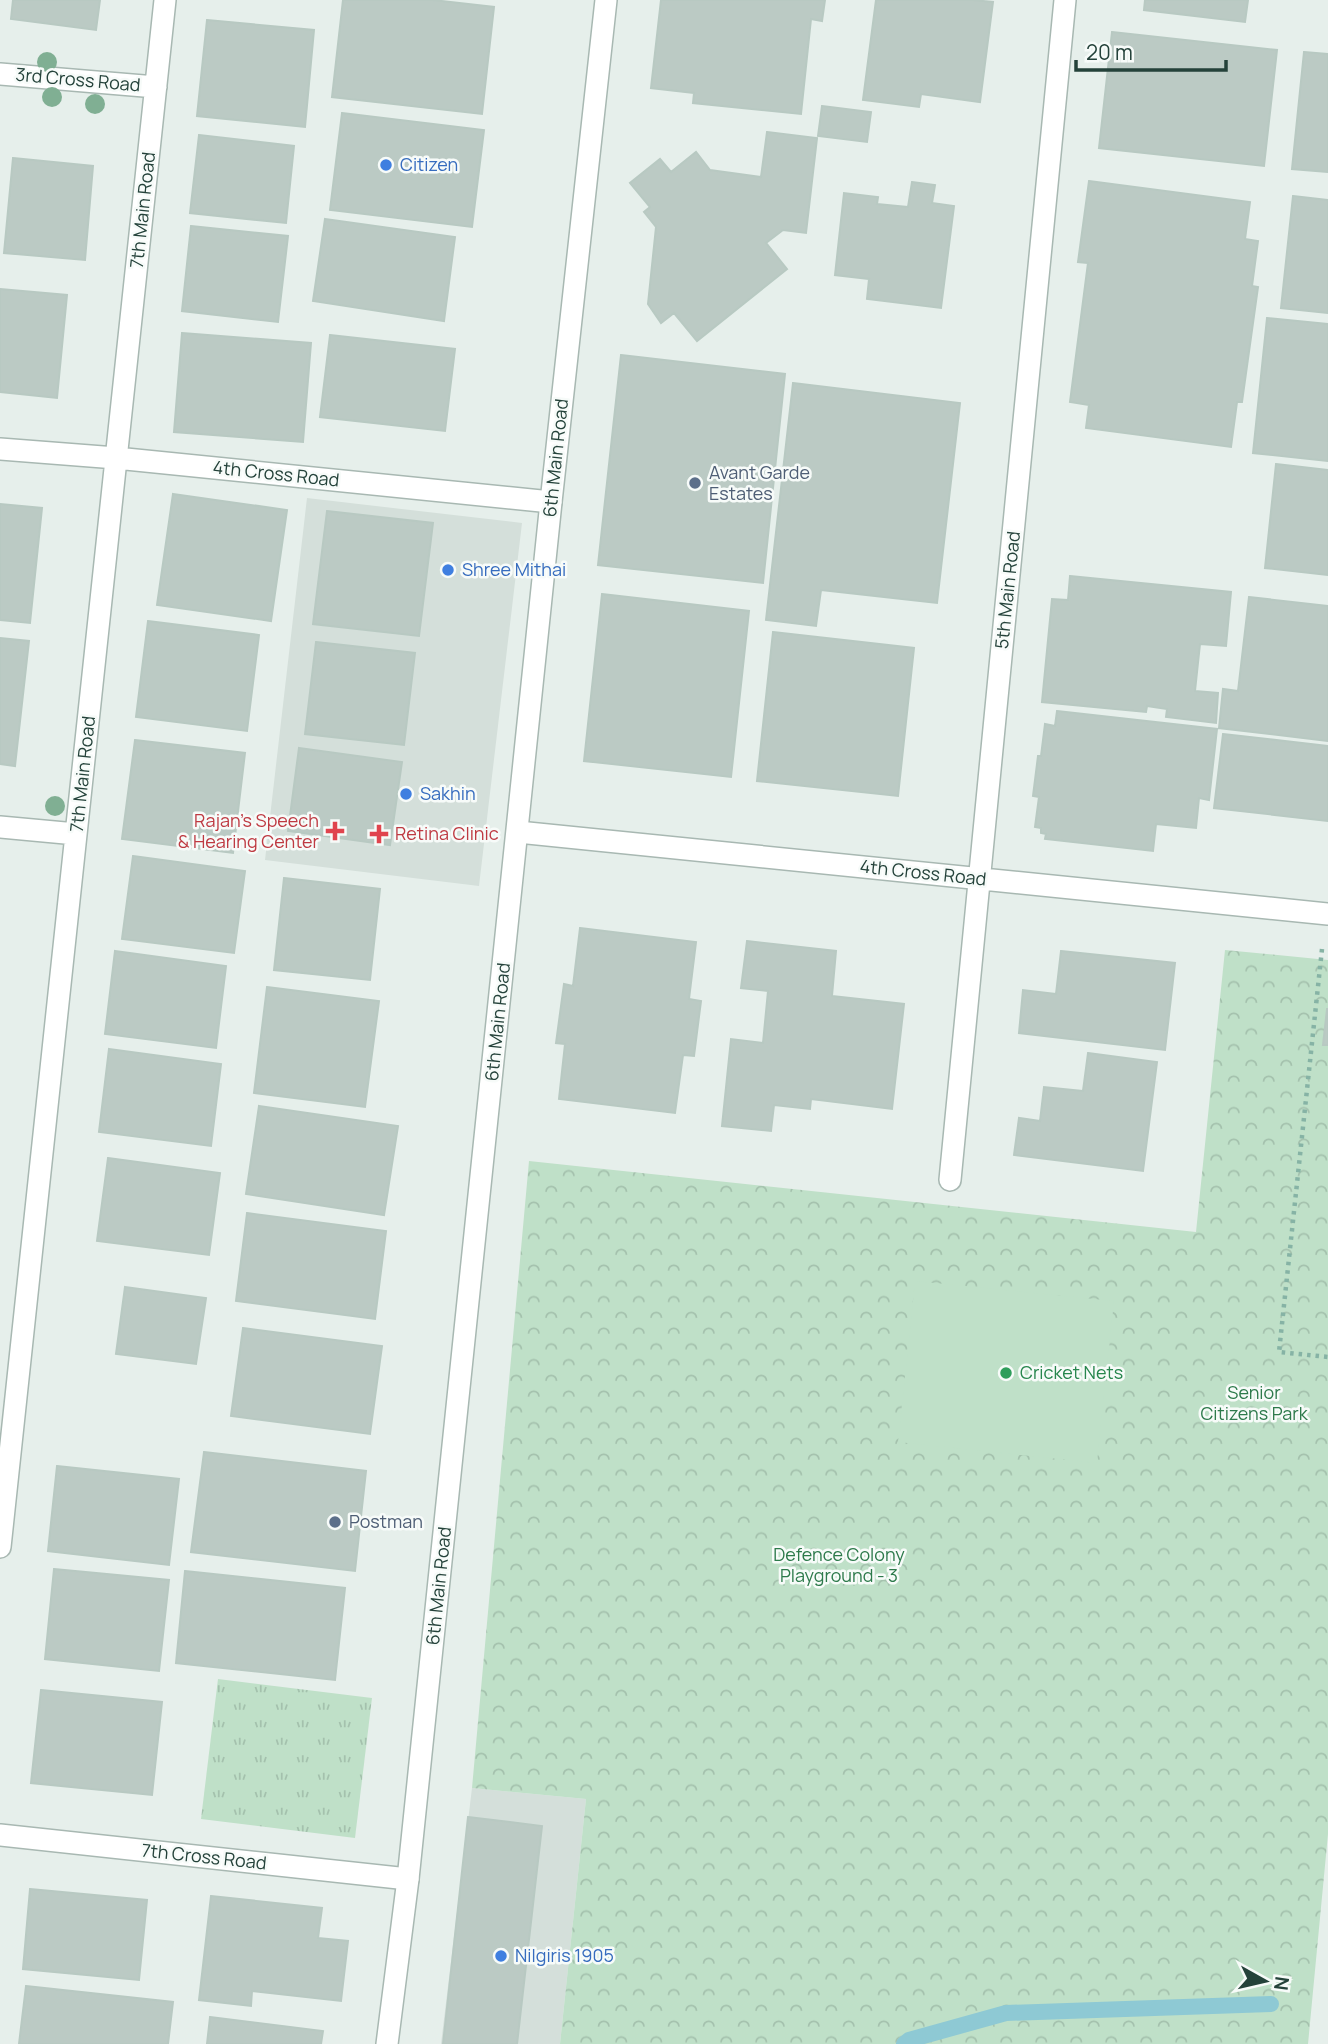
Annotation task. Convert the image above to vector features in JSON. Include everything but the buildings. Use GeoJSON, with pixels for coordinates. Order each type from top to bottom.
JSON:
{"type":"FeatureCollection","features":[{"type":"Feature","properties":{"kind":"street","name":"7th Main Road"},"geometry":{"type":"LineString","coordinates":[[0,1547],[5,1460],[76,834],[165,0]]}},
{"type":"Feature","properties":{"kind":"street","name":"6th Main Road"},"geometry":{"type":"LineString","coordinates":[[387,2044],[408,1879],[606,0]]}},
{"type":"Feature","properties":{"kind":"street","name":"5th Main Road"},"geometry":{"type":"LineString","coordinates":[[950,1180],[1065,0]]}},
{"type":"Feature","properties":{"kind":"street","name":"3rd Cross Road"},"geometry":{"type":"LineString","coordinates":[[0,74],[156,87]]}},
{"type":"Feature","properties":{"kind":"street","name":"4th Cross Road"},"geometry":{"type":"LineString","coordinates":[[0,449],[116,458],[551,502]]}},
{"type":"Feature","properties":{"kind":"street"},"geometry":{"type":"LineString","coordinates":[[0,827],[76,834]]}},
{"type":"Feature","properties":{"kind":"street","name":"4th Cross Road"},"geometry":{"type":"LineString","coordinates":[[518,832],[1327,914]]}},
{"type":"Feature","properties":{"kind":"street","name":"7th Cross Road"},"geometry":{"type":"LineString","coordinates":[[0,1835],[408,1879]]}},
{"type":"Feature","properties":{"kind":"path"},"geometry":{"type":"LineString","coordinates":[[1327,914],[1279,1352],[1328,1357]]}},
{"type":"Feature","properties":{"kind":"shaded area"},"geometry":{"type":"Polygon","coordinates":[[[307,498],[522,523],[479,886],[265,860],[307,498]]]}},
{"type":"Feature","properties":{"kind":"shaded area"},"geometry":{"type":"Polygon","coordinates":[[[472,1788],[586,1799],[560,2044],[441,2044],[472,1788]]]}},
{"type":"Feature","properties":{"kind":"green space","name":"Defence Colony Playground - 3"},"geometry":{"type":"Polygon","coordinates":[[[1225,950],[1328,960],[1328,1834],[1308,2044],[560,2044],[586,1799],[472,1788],[529,1161],[1196,1232],[1225,950]]]}},
{"type":"Feature","properties":{"kind":"green space"},"geometry":{"type":"Polygon","coordinates":[[[915,1281],[1114,1301],[1097,1463],[898,1442],[915,1281]]]}},
{"type":"Feature","properties":{"kind":"green space"},"geometry":{"type":"Polygon","coordinates":[[[218,1679],[372,1698],[355,1838],[201,1819],[218,1679]]]}},
{"type":"Feature","properties":{"kind":"waterway"},"geometry":{"type":"LineString","coordinates":[[904,2044],[909,2040],[1006,2013],[1271,2004]]}},
{"type":"Feature","properties":{"kind":"place","name":"Citizen"},"geometry":{"type":"Point","coordinates":[386,165]}},
{"type":"Feature","properties":{"kind":"place","name":"Avant Garde Estates"},"geometry":{"type":"Point","coordinates":[695,483]}},
{"type":"Feature","properties":{"kind":"place","name":"Shree Mithai"},"geometry":{"type":"Point","coordinates":[448,570]}},
{"type":"Feature","properties":{"kind":"place","name":"Sakhin"},"geometry":{"type":"Point","coordinates":[406,794]}},
{"type":"Feature","properties":{"kind":"place","name":"Rajan's Speech & Hearing Center"},"geometry":{"type":"Point","coordinates":[335,831]}},
{"type":"Feature","properties":{"kind":"place","name":"Retina Clinic"},"geometry":{"type":"Point","coordinates":[379,834]}},
{"type":"Feature","properties":{"kind":"place","name":"Cricket Nets"},"geometry":{"type":"Point","coordinates":[1006,1373]}},
{"type":"Feature","properties":{"kind":"place","name":"Postman"},"geometry":{"type":"Point","coordinates":[335,1522]}},
{"type":"Feature","properties":{"kind":"place","name":"Nilgiris 1905"},"geometry":{"type":"Point","coordinates":[501,1956]}},
{"type":"Feature","properties":{"kind":"park label","name":"Senior Citizens Park"},"geometry":{"type":"Point","coordinates":[1254,1403]}}]}
